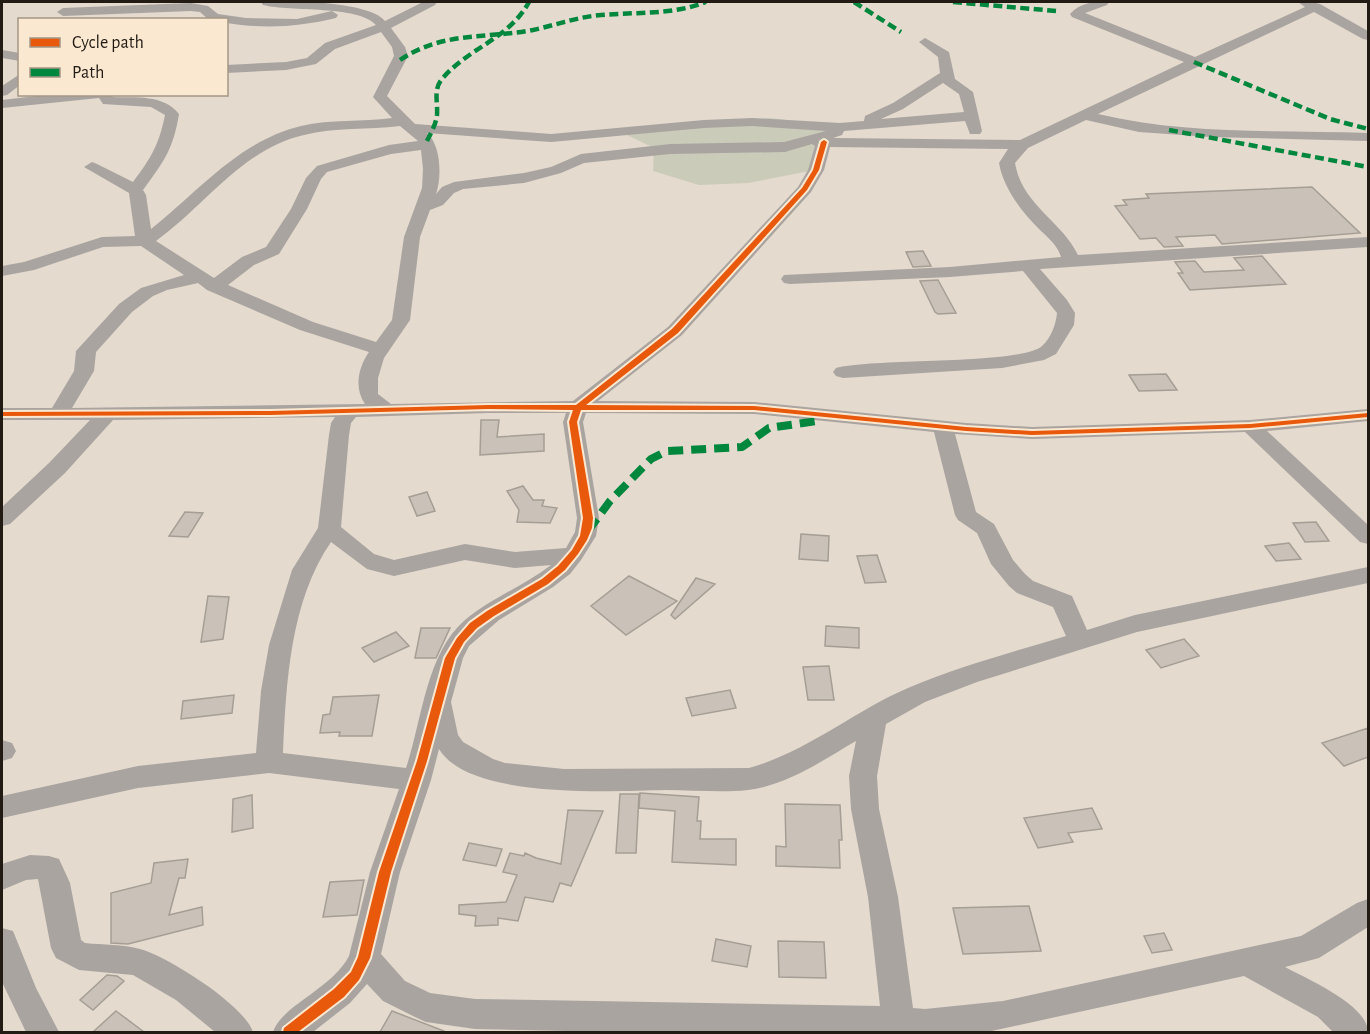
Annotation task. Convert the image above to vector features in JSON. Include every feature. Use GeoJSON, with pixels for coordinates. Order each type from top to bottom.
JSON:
{"type":"FeatureCollection","features":[{"type":"Feature","properties":{"kind":"street"},"geometry":{"type":"LineString","coordinates":[[60,16],[73,2]]}},
{"type":"Feature","properties":{"kind":"street"},"geometry":{"type":"LineString","coordinates":[[267,2],[284,5],[330,6],[356,10],[373,16],[401,52],[400,60],[383,86],[380,97],[428,144],[431,169],[430,188],[412,237],[401,320],[374,358],[368,387],[368,394],[373,402],[384,408]]}},
{"type":"Feature","properties":{"kind":"street"},"geometry":{"type":"LineString","coordinates":[[228,69],[300,64],[311,61],[330,46],[383,27],[431,2]]}},
{"type":"Feature","properties":{"kind":"street"},"geometry":{"type":"LineString","coordinates":[[1103,2],[1085,7],[1076,14],[1194,62]]}},
{"type":"Feature","properties":{"kind":"street"},"geometry":{"type":"LineString","coordinates":[[60,16],[171,6],[199,8],[215,3]]}},
{"type":"Feature","properties":{"kind":"street"},"geometry":{"type":"LineString","coordinates":[[1071,261],[1066,247],[1036,216],[1009,173],[1008,160],[1023,146],[1194,62],[1307,3],[1368,36]]}},
{"type":"Feature","properties":{"kind":"street"},"geometry":{"type":"LineString","coordinates":[[199,8],[218,18]]}},
{"type":"Feature","properties":{"kind":"street"},"geometry":{"type":"LineString","coordinates":[[228,19],[281,23],[306,21],[356,10]]}},
{"type":"Feature","properties":{"kind":"street"},"geometry":{"type":"LineString","coordinates":[[925,42],[944,55],[948,81],[966,92],[978,144]]}},
{"type":"Feature","properties":{"kind":"street"},"geometry":{"type":"LineString","coordinates":[[2,54],[18,57]]}},
{"type":"Feature","properties":{"kind":"street"},"geometry":{"type":"LineString","coordinates":[[816,142],[898,106],[947,74]]}},
{"type":"Feature","properties":{"kind":"street"},"geometry":{"type":"LineString","coordinates":[[2,92],[18,80]]}},
{"type":"Feature","properties":{"kind":"street"},"geometry":{"type":"LineString","coordinates":[[2,104],[80,96]]}},
{"type":"Feature","properties":{"kind":"street"},"geometry":{"type":"LineString","coordinates":[[104,96],[105,100],[108,101],[155,104],[169,110],[172,114],[167,140],[160,156],[135,190]]}},
{"type":"Feature","properties":{"kind":"street"},"geometry":{"type":"LineString","coordinates":[[1084,115],[1139,128],[1210,133],[1368,137]]}},
{"type":"Feature","properties":{"kind":"street"},"geometry":{"type":"LineString","coordinates":[[144,240],[205,188],[240,162],[273,141],[306,129],[408,125],[551,138],[704,123],[752,122],[817,127],[972,116]]}},
{"type":"Feature","properties":{"kind":"street"},"geometry":{"type":"LineString","coordinates":[[424,207],[437,202],[448,190],[460,185],[524,178],[556,171],[581,159],[612,157],[657,149],[780,148],[816,142],[1023,146]]}},
{"type":"Feature","properties":{"kind":"street"},"geometry":{"type":"LineString","coordinates":[[289,1032],[339,993],[355,976],[364,958],[385,872],[417,780],[450,658],[458,641],[465,632],[536,589],[566,565],[584,538],[588,525],[573,422],[578,406],[675,331],[805,189],[816,170],[816,142]]}},
{"type":"Feature","properties":{"kind":"street"},"geometry":{"type":"LineString","coordinates":[[58,414],[84,370],[86,351],[129,302],[161,285],[206,282],[233,274],[248,261],[273,250],[279,236],[302,204],[315,174],[322,169],[389,150],[428,144]]}},
{"type":"Feature","properties":{"kind":"street"},"geometry":{"type":"LineString","coordinates":[[92,167],[135,190],[138,195],[144,240]]}},
{"type":"Feature","properties":{"kind":"street"},"geometry":{"type":"LineString","coordinates":[[2,272],[27,268],[104,242],[144,240],[206,282],[312,330],[380,349]]}},
{"type":"Feature","properties":{"kind":"street"},"geometry":{"type":"LineString","coordinates":[[790,279],[950,272],[1071,261],[1368,242]]}},
{"type":"Feature","properties":{"kind":"street"},"geometry":{"type":"LineString","coordinates":[[843,372],[1002,362],[1037,356],[1049,350],[1065,325],[1066,313],[1027,265]]}},
{"type":"Feature","properties":{"kind":"street"},"geometry":{"type":"LineString","coordinates":[[2,414],[578,406],[754,408],[943,427],[1032,433],[1250,426],[1368,415]]}},
{"type":"Feature","properties":{"kind":"street"},"geometry":{"type":"LineString","coordinates":[[269,762],[279,651],[301,577],[310,556],[329,529],[341,423],[350,410]]}},
{"type":"Feature","properties":{"kind":"street"},"geometry":{"type":"LineString","coordinates":[[2,519],[57,468],[107,414]]}},
{"type":"Feature","properties":{"kind":"street"},"geometry":{"type":"LineString","coordinates":[[1250,426],[1368,537]]}},
{"type":"Feature","properties":{"kind":"street"},"geometry":{"type":"LineString","coordinates":[[943,427],[966,515],[986,529],[1003,564],[1017,580],[1025,587],[1063,602],[1080,641]]}},
{"type":"Feature","properties":{"kind":"street"},"geometry":{"type":"LineString","coordinates":[[329,529],[366,559],[375,564],[394,568],[465,552],[515,560],[573,555]]}},
{"type":"Feature","properties":{"kind":"street"},"geometry":{"type":"LineString","coordinates":[[440,697],[445,736],[453,749],[465,758],[505,774],[564,780],[749,779],[784,769],[916,695],[968,675],[1135,624],[1368,575]]}},
{"type":"Feature","properties":{"kind":"street"},"geometry":{"type":"LineString","coordinates":[[874,718],[863,776],[865,809],[883,897],[898,1021]]}},
{"type":"Feature","properties":{"kind":"street"},"geometry":{"type":"LineString","coordinates":[[2,807],[138,777],[269,762],[417,780]]}},
{"type":"Feature","properties":{"kind":"street"},"geometry":{"type":"LineString","coordinates":[[2,878],[16,870],[33,865],[49,868],[55,883],[67,948],[79,956],[138,962],[186,990],[219,1014],[237,1032]]}},
{"type":"Feature","properties":{"kind":"street"},"geometry":{"type":"LineString","coordinates":[[364,958],[394,991],[426,1006],[475,1014],[754,1026],[898,1021],[925,1024],[1003,1016],[1308,948],[1368,912]]}},
{"type":"Feature","properties":{"kind":"street"},"geometry":{"type":"LineString","coordinates":[[2,941],[22,994],[44,1032]]}},
{"type":"Feature","properties":{"kind":"street"},"geometry":{"type":"LineString","coordinates":[[1247,962],[1329,1007],[1355,1032]]}},
{"type":"Feature","properties":{"kind":"green space"},"geometry":{"type":"Polygon","coordinates":[[[770,118],[819,124],[827,129],[815,170],[748,183],[699,185],[653,171],[654,148],[627,135],[691,122],[770,118]]]}},
{"type":"Feature","properties":{"kind":"building"},"geometry":{"type":"Polygon","coordinates":[[[1312,187],[1360,233],[1222,244],[1215,235],[1176,237],[1183,246],[1164,247],[1156,238],[1140,239],[1115,206],[1127,205],[1123,200],[1149,198],[1146,194],[1312,187]]]}},
{"type":"Feature","properties":{"kind":"building"},"geometry":{"type":"Polygon","coordinates":[[[923,251],[931,266],[913,267],[906,252],[923,251]]]}},
{"type":"Feature","properties":{"kind":"building"},"geometry":{"type":"Polygon","coordinates":[[[1262,256],[1286,284],[1190,290],[1178,273],[1183,273],[1175,262],[1195,261],[1204,272],[1244,270],[1234,258],[1262,256]]]}},
{"type":"Feature","properties":{"kind":"building"},"geometry":{"type":"Polygon","coordinates":[[[938,280],[956,313],[938,314],[935,312],[920,281],[938,280]]]}},
{"type":"Feature","properties":{"kind":"building"},"geometry":{"type":"Polygon","coordinates":[[[1166,374],[1177,390],[1139,391],[1129,375],[1166,374]]]}},
{"type":"Feature","properties":{"kind":"building"},"geometry":{"type":"Polygon","coordinates":[[[481,420],[499,420],[497,437],[544,434],[544,451],[480,455],[481,420]]]}},
{"type":"Feature","properties":{"kind":"building"},"geometry":{"type":"Polygon","coordinates":[[[523,486],[533,500],[544,500],[542,506],[557,508],[550,523],[517,522],[519,510],[507,491],[523,486]]]}},
{"type":"Feature","properties":{"kind":"building"},"geometry":{"type":"Polygon","coordinates":[[[427,492],[435,511],[417,516],[409,497],[427,492]]]}},
{"type":"Feature","properties":{"kind":"building"},"geometry":{"type":"Polygon","coordinates":[[[185,512],[203,513],[188,537],[169,536],[185,512]]]}},
{"type":"Feature","properties":{"kind":"building"},"geometry":{"type":"Polygon","coordinates":[[[1316,522],[1329,541],[1305,542],[1293,523],[1316,522]]]}},
{"type":"Feature","properties":{"kind":"building"},"geometry":{"type":"Polygon","coordinates":[[[801,534],[829,536],[828,561],[799,559],[801,534]]]}},
{"type":"Feature","properties":{"kind":"building"},"geometry":{"type":"Polygon","coordinates":[[[1289,543],[1301,559],[1276,561],[1265,546],[1289,543]]]}},
{"type":"Feature","properties":{"kind":"building"},"geometry":{"type":"Polygon","coordinates":[[[877,555],[886,582],[865,583],[857,556],[877,555]]]}},
{"type":"Feature","properties":{"kind":"building"},"geometry":{"type":"Polygon","coordinates":[[[629,576],[677,601],[626,635],[591,606],[629,576]]]}},
{"type":"Feature","properties":{"kind":"building"},"geometry":{"type":"Polygon","coordinates":[[[696,578],[715,584],[675,619],[671,615],[696,578]]]}},
{"type":"Feature","properties":{"kind":"building"},"geometry":{"type":"Polygon","coordinates":[[[208,596],[229,597],[223,639],[201,642],[208,596]]]}},
{"type":"Feature","properties":{"kind":"building"},"geometry":{"type":"Polygon","coordinates":[[[826,626],[859,628],[859,648],[825,646],[826,626]]]}},
{"type":"Feature","properties":{"kind":"building"},"geometry":{"type":"Polygon","coordinates":[[[421,628],[450,628],[436,658],[415,658],[421,628]]]}},
{"type":"Feature","properties":{"kind":"building"},"geometry":{"type":"Polygon","coordinates":[[[396,632],[409,646],[374,662],[362,648],[396,632]]]}},
{"type":"Feature","properties":{"kind":"building"},"geometry":{"type":"Polygon","coordinates":[[[1184,639],[1199,656],[1161,668],[1146,650],[1184,639]]]}},
{"type":"Feature","properties":{"kind":"building"},"geometry":{"type":"Polygon","coordinates":[[[829,666],[834,700],[808,700],[803,667],[829,666]]]}},
{"type":"Feature","properties":{"kind":"building"},"geometry":{"type":"Polygon","coordinates":[[[730,690],[736,708],[692,716],[686,698],[730,690]]]}},
{"type":"Feature","properties":{"kind":"building"},"geometry":{"type":"Polygon","coordinates":[[[234,695],[232,713],[181,719],[183,701],[234,695]]]}},
{"type":"Feature","properties":{"kind":"building"},"geometry":{"type":"Polygon","coordinates":[[[379,695],[372,736],[339,736],[340,732],[320,733],[323,715],[330,714],[333,697],[379,695]]]}},
{"type":"Feature","properties":{"kind":"building"},"geometry":{"type":"Polygon","coordinates":[[[1368,728],[1368,757],[1344,766],[1322,743],[1368,728]]]}},
{"type":"Feature","properties":{"kind":"building"},"geometry":{"type":"Polygon","coordinates":[[[640,793],[699,797],[697,821],[701,821],[700,839],[736,839],[736,865],[672,862],[675,811],[639,808],[640,793]]]}},
{"type":"Feature","properties":{"kind":"building"},"geometry":{"type":"Polygon","coordinates":[[[620,794],[639,794],[636,853],[616,853],[620,794]]]}},
{"type":"Feature","properties":{"kind":"building"},"geometry":{"type":"Polygon","coordinates":[[[252,795],[253,828],[232,832],[233,799],[252,795]]]}},
{"type":"Feature","properties":{"kind":"building"},"geometry":{"type":"Polygon","coordinates":[[[785,804],[840,805],[842,840],[839,840],[840,868],[776,866],[776,846],[786,847],[785,804]]]}},
{"type":"Feature","properties":{"kind":"building"},"geometry":{"type":"Polygon","coordinates":[[[1092,808],[1102,829],[1068,833],[1073,842],[1038,848],[1024,818],[1092,808]]]}},
{"type":"Feature","properties":{"kind":"building"},"geometry":{"type":"Polygon","coordinates":[[[568,810],[603,811],[571,886],[560,883],[553,902],[525,897],[518,921],[498,918],[498,925],[475,926],[476,916],[459,914],[459,905],[506,902],[517,875],[503,872],[510,853],[524,856],[525,853],[561,864],[568,810]]]}},
{"type":"Feature","properties":{"kind":"building"},"geometry":{"type":"Polygon","coordinates":[[[469,843],[502,849],[496,866],[463,860],[469,843]]]}},
{"type":"Feature","properties":{"kind":"building"},"geometry":{"type":"Polygon","coordinates":[[[188,859],[185,878],[179,878],[169,915],[202,907],[203,925],[128,944],[111,943],[111,893],[151,883],[154,863],[188,859]]]}},
{"type":"Feature","properties":{"kind":"building"},"geometry":{"type":"Polygon","coordinates":[[[364,880],[357,915],[323,917],[330,882],[364,880]]]}},
{"type":"Feature","properties":{"kind":"building"},"geometry":{"type":"Polygon","coordinates":[[[1029,906],[1041,951],[963,954],[953,908],[1029,906]]]}},
{"type":"Feature","properties":{"kind":"building"},"geometry":{"type":"Polygon","coordinates":[[[1164,933],[1172,950],[1152,953],[1144,936],[1164,933]]]}},
{"type":"Feature","properties":{"kind":"building"},"geometry":{"type":"Polygon","coordinates":[[[716,939],[751,946],[747,967],[712,961],[716,939]]]}},
{"type":"Feature","properties":{"kind":"building"},"geometry":{"type":"Polygon","coordinates":[[[778,941],[824,942],[826,978],[779,977],[778,941]]]}},
{"type":"Feature","properties":{"kind":"building"},"geometry":{"type":"Polygon","coordinates":[[[107,975],[117,976],[124,981],[93,1010],[80,1000],[107,975]]]}},
{"type":"Feature","properties":{"kind":"building"},"geometry":{"type":"Polygon","coordinates":[[[116,1011],[144,1032],[93,1032],[116,1011]]]}},
{"type":"Feature","properties":{"kind":"building"},"geometry":{"type":"Polygon","coordinates":[[[392,1011],[444,1031],[444,1032],[380,1032],[392,1011]]]}},
{"type":"Feature","properties":{"kind":"marked path"},"geometry":{"type":"LineString","coordinates":[[427,141],[436,118],[438,84],[462,60],[513,26],[529,2]]}},
{"type":"Feature","properties":{"kind":"marked path"},"geometry":{"type":"LineString","coordinates":[[400,60],[414,50],[445,39],[532,30],[581,17],[677,10],[706,2]]}},
{"type":"Feature","properties":{"kind":"marked path"},"geometry":{"type":"LineString","coordinates":[[854,2],[901,32]]}},
{"type":"Feature","properties":{"kind":"marked path"},"geometry":{"type":"LineString","coordinates":[[953,2],[1056,11]]}},
{"type":"Feature","properties":{"kind":"marked path"},"geometry":{"type":"LineString","coordinates":[[1194,62],[1330,119],[1368,129]]}},
{"type":"Feature","properties":{"kind":"marked path"},"geometry":{"type":"LineString","coordinates":[[1169,130],[1368,167]]}},
{"type":"Feature","properties":{"kind":"marked path"},"geometry":{"type":"LineString","coordinates":[[588,531],[610,501],[651,459],[667,451],[742,447],[769,428],[817,421]]}},
{"type":"Feature","properties":{"kind":"cycle path"},"geometry":{"type":"LineString","coordinates":[[289,1032],[339,993],[355,976],[364,958],[385,872],[422,761],[450,658],[460,640],[490,614],[527,593],[561,568],[575,552],[584,536],[588,518],[573,422],[578,407],[675,331],[805,189],[816,170],[824,142]]}},
{"type":"Feature","properties":{"kind":"cycle path"},"geometry":{"type":"LineString","coordinates":[[2,414],[271,413],[488,407],[754,408],[966,429],[1032,433],[1250,426],[1368,415]]}}]}
